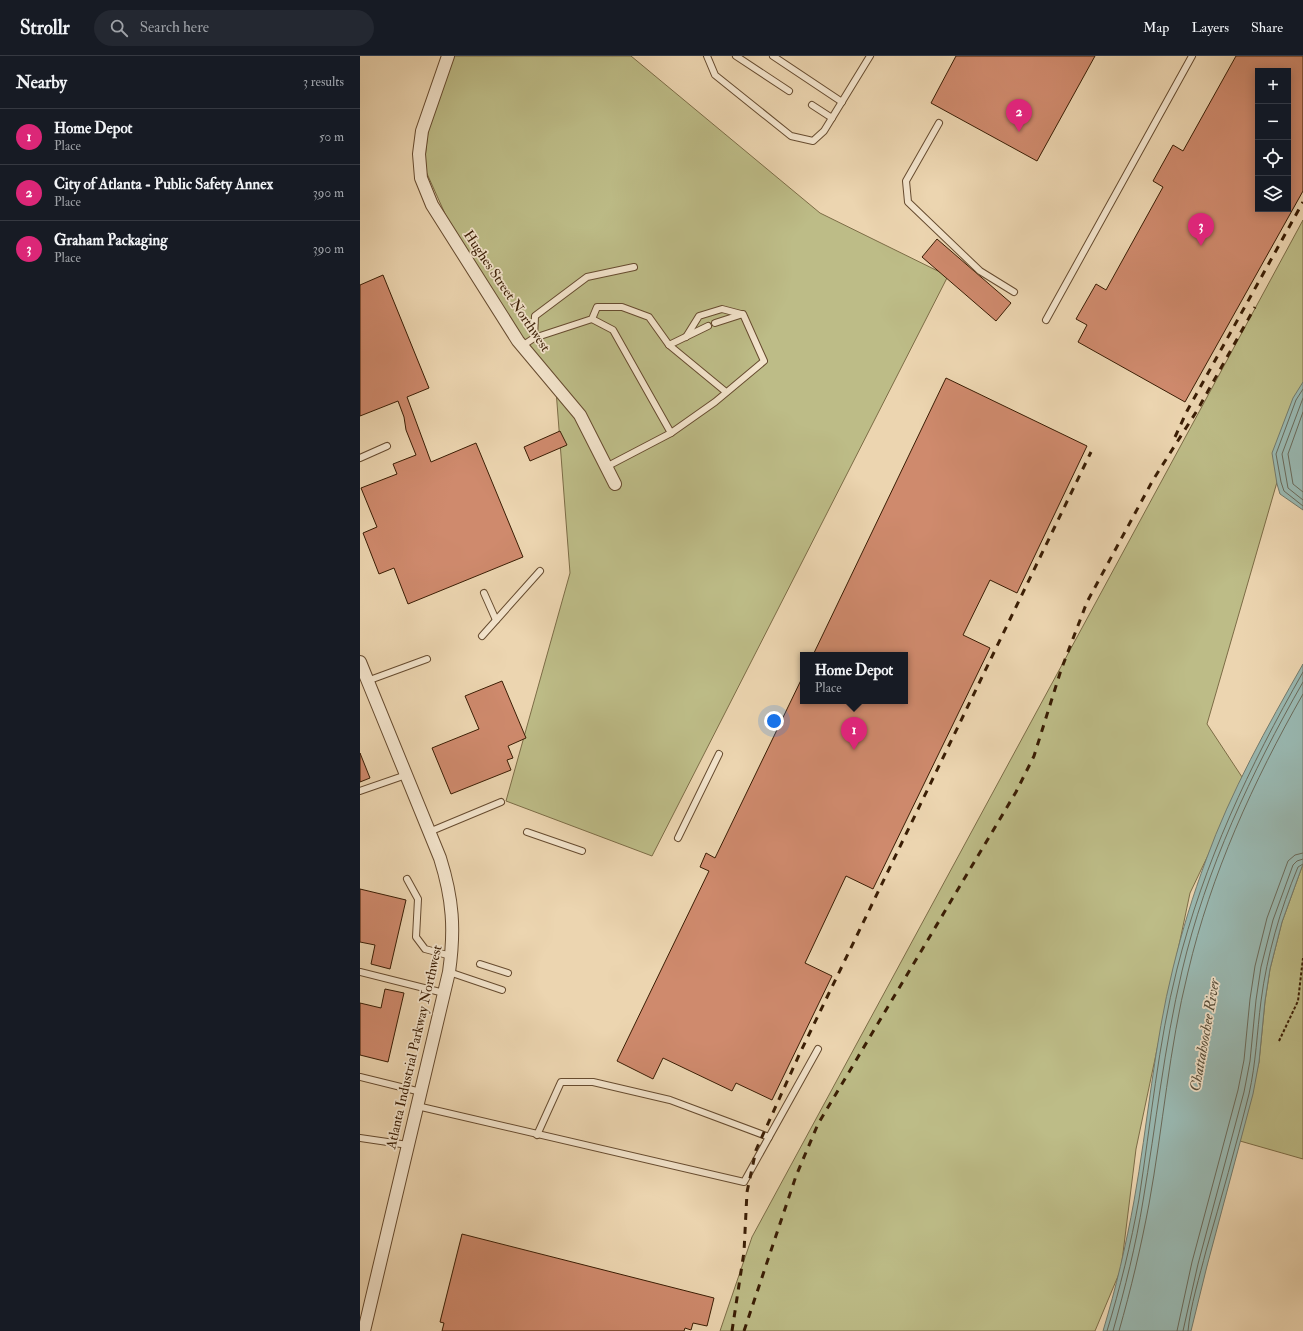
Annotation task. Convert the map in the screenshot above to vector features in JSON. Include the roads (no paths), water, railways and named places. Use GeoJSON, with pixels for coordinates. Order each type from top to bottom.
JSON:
{"type":"FeatureCollection","features":[{"type":"Feature","properties":{"kind":"street","name":"Hughes Street Northwest"},"geometry":{"type":"LineString","coordinates":[[448,56],[422,131],[419,154],[421,178],[432,206],[522,346],[580,415],[615,484]]}},
{"type":"Feature","properties":{"kind":"street","name":"Atlanta Industrial Parkway Northwest"},"geometry":{"type":"LineString","coordinates":[[360,663],[429,832],[448,884],[453,911],[453,942],[449,972],[364,1331]]}},
{"type":"Feature","properties":{"kind":"lane"},"geometry":{"type":"LineString","coordinates":[[707,56],[715,76],[791,136],[813,141],[824,131],[870,56]]}},
{"type":"Feature","properties":{"kind":"lane"},"geometry":{"type":"LineString","coordinates":[[736,56],[790,91]]}},
{"type":"Feature","properties":{"kind":"lane"},"geometry":{"type":"LineString","coordinates":[[773,56],[842,102]]}},
{"type":"Feature","properties":{"kind":"lane"},"geometry":{"type":"LineString","coordinates":[[1046,320],[1192,56]]}},
{"type":"Feature","properties":{"kind":"lane"},"geometry":{"type":"LineString","coordinates":[[812,105],[832,118]]}},
{"type":"Feature","properties":{"kind":"lane"},"geometry":{"type":"LineString","coordinates":[[939,123],[906,181],[908,202],[980,271],[1014,292]]}},
{"type":"Feature","properties":{"kind":"lane"},"geometry":{"type":"LineString","coordinates":[[534,338],[535,316],[588,277],[634,268]]}},
{"type":"Feature","properties":{"kind":"lane"},"geometry":{"type":"LineString","coordinates":[[592,319],[597,307],[622,307],[649,317],[669,345],[726,392]]}},
{"type":"Feature","properties":{"kind":"lane"},"geometry":{"type":"LineString","coordinates":[[686,337],[699,316],[722,309],[743,314]]}},
{"type":"Feature","properties":{"kind":"lane"},"geometry":{"type":"LineString","coordinates":[[715,323],[743,314]]}},
{"type":"Feature","properties":{"kind":"lane"},"geometry":{"type":"LineString","coordinates":[[606,467],[671,433],[726,392],[764,361],[743,314]]}},
{"type":"Feature","properties":{"kind":"lane"},"geometry":{"type":"LineString","coordinates":[[522,346],[534,338],[592,319],[613,330],[671,433]]}},
{"type":"Feature","properties":{"kind":"lane"},"geometry":{"type":"LineString","coordinates":[[669,345],[708,326]]}},
{"type":"Feature","properties":{"kind":"lane"},"geometry":{"type":"LineString","coordinates":[[360,458],[387,446]]}},
{"type":"Feature","properties":{"kind":"lane"},"geometry":{"type":"LineString","coordinates":[[482,636],[540,571]]}},
{"type":"Feature","properties":{"kind":"lane"},"geometry":{"type":"LineString","coordinates":[[484,593],[496,620]]}},
{"type":"Feature","properties":{"kind":"lane"},"geometry":{"type":"LineString","coordinates":[[367,681],[427,659]]}},
{"type":"Feature","properties":{"kind":"lane"},"geometry":{"type":"LineString","coordinates":[[678,838],[719,754]]}},
{"type":"Feature","properties":{"kind":"lane"},"geometry":{"type":"LineString","coordinates":[[360,791],[406,775]]}},
{"type":"Feature","properties":{"kind":"lane"},"geometry":{"type":"LineString","coordinates":[[429,832],[501,802]]}},
{"type":"Feature","properties":{"kind":"lane"},"geometry":{"type":"LineString","coordinates":[[527,832],[582,851]]}},
{"type":"Feature","properties":{"kind":"lane"},"geometry":{"type":"LineString","coordinates":[[407,879],[418,899],[416,937],[425,949],[451,956]]}},
{"type":"Feature","properties":{"kind":"lane"},"geometry":{"type":"LineString","coordinates":[[480,964],[508,973]]}},
{"type":"Feature","properties":{"kind":"lane"},"geometry":{"type":"LineString","coordinates":[[360,972],[444,992]]}},
{"type":"Feature","properties":{"kind":"lane"},"geometry":{"type":"LineString","coordinates":[[449,972],[502,990]]}},
{"type":"Feature","properties":{"kind":"lane"},"geometry":{"type":"LineString","coordinates":[[417,1106],[744,1182],[818,1049]]}},
{"type":"Feature","properties":{"kind":"lane"},"geometry":{"type":"LineString","coordinates":[[360,1077],[421,1092]]}},
{"type":"Feature","properties":{"kind":"lane"},"geometry":{"type":"LineString","coordinates":[[537,1134],[561,1082],[593,1082],[670,1100],[769,1137]]}},
{"type":"Feature","properties":{"kind":"lane"},"geometry":{"type":"LineString","coordinates":[[360,1138],[408,1145]]}},
{"type":"Feature","properties":{"kind":"water"},"geometry":{"type":"Polygon","coordinates":[[[1303,382],[1303,510],[1280,494],[1272,453],[1293,398],[1303,382]]]}},
{"type":"Feature","properties":{"kind":"water","name":"Chattahoochee River"},"geometry":{"type":"Polygon","coordinates":[[[1303,664],[1303,864],[1282,922],[1270,969],[1265,1001],[1259,1062],[1253,1094],[1191,1331],[1103,1331],[1128,1234],[1166,997],[1188,913],[1216,834],[1238,784],[1303,664]]]}},
{"type":"Feature","properties":{"kind":"railway"},"geometry":{"type":"LineString","coordinates":[[1175,437],[1187,411],[1303,202]]}},
{"type":"Feature","properties":{"kind":"railway"},"geometry":{"type":"LineString","coordinates":[[744,1331],[796,1176],[818,1124],[1016,792],[1034,756],[1061,670],[1087,602],[1153,480],[1198,409],[1255,307]]}},
{"type":"Feature","properties":{"kind":"railway"},"geometry":{"type":"LineString","coordinates":[[732,1331],[744,1252],[747,1192],[756,1150],[800,1053],[1091,452]]}},
{"type":"Feature","properties":{"kind":"place","name":"City of Atlanta - Public Safety Annex"},"geometry":{"type":"Point","coordinates":[1019,132]}},
{"type":"Feature","properties":{"kind":"place","name":"Graham Packaging"},"geometry":{"type":"Point","coordinates":[1201,246]}},
{"type":"Feature","properties":{"kind":"place","name":"Home Depot"},"geometry":{"type":"Point","coordinates":[854,750]}}]}
